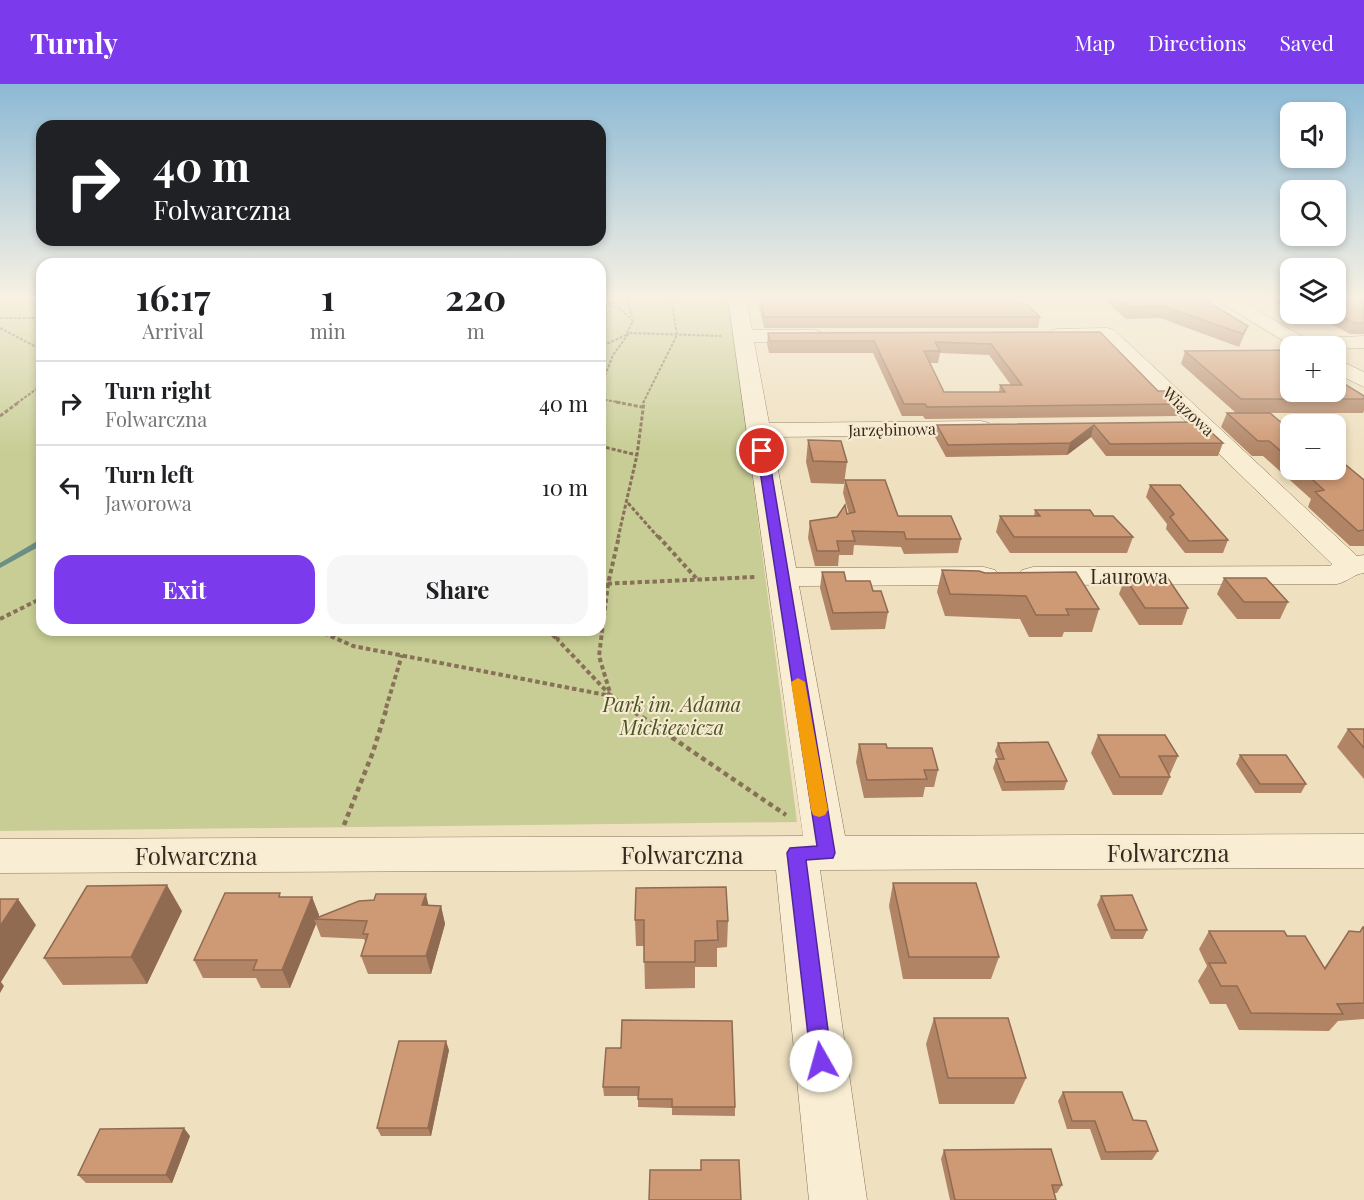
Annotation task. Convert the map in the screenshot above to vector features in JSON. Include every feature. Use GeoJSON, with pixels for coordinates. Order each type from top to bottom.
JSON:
{"type":"FeatureCollection","features":[{"type":"Feature","properties":{"kind":"street"},"geometry":{"type":"LineString","coordinates":[[745,349],[782,577],[803,841],[838,1200]]}},
{"type":"Feature","properties":{"kind":"street","name":"Wiązowa"},"geometry":{"type":"LineString","coordinates":[[1123,349],[1357,565]]}},
{"type":"Feature","properties":{"kind":"street"},"geometry":{"type":"LineString","coordinates":[[1346,370],[1364,381]]}},
{"type":"Feature","properties":{"kind":"street"},"geometry":{"type":"LineString","coordinates":[[1169,426],[1204,425]]}},
{"type":"Feature","properties":{"kind":"street","name":"Jarzębinowa"},"geometry":{"type":"LineString","coordinates":[[759,430],[1005,427]]}},
{"type":"Feature","properties":{"kind":"street","name":"Laurowa"},"geometry":{"type":"LineString","coordinates":[[782,577],[1337,574],[1357,565]]}},
{"type":"Feature","properties":{"kind":"street","name":"Folwarczna"},"geometry":{"type":"LineString","coordinates":[[0,856],[334,855],[803,841],[1364,851]]}},
{"type":"Feature","properties":{"kind":"path"},"geometry":{"type":"LineString","coordinates":[[606,373],[617,349]]}},
{"type":"Feature","properties":{"kind":"path"},"geometry":{"type":"LineString","coordinates":[[606,600],[637,455],[642,407],[670,349]]}},
{"type":"Feature","properties":{"kind":"path"},"geometry":{"type":"LineString","coordinates":[[0,416],[36,389]]}},
{"type":"Feature","properties":{"kind":"path"},"geometry":{"type":"LineString","coordinates":[[606,400],[642,407]]}},
{"type":"Feature","properties":{"kind":"path"},"geometry":{"type":"LineString","coordinates":[[606,447],[637,455]]}},
{"type":"Feature","properties":{"kind":"path"},"geometry":{"type":"LineString","coordinates":[[628,503],[696,578]]}},
{"type":"Feature","properties":{"kind":"path"},"geometry":{"type":"LineString","coordinates":[[608,584],[696,578],[782,577]]}},
{"type":"Feature","properties":{"kind":"path"},"geometry":{"type":"LineString","coordinates":[[0,619],[36,601]]}},
{"type":"Feature","properties":{"kind":"path"},"geometry":{"type":"LineString","coordinates":[[330,636],[353,646],[611,696]]}},
{"type":"Feature","properties":{"kind":"path"},"geometry":{"type":"LineString","coordinates":[[554,636],[611,696],[803,841]]}},
{"type":"Feature","properties":{"kind":"path"},"geometry":{"type":"LineString","coordinates":[[557,636],[558,640]]}},
{"type":"Feature","properties":{"kind":"path"},"geometry":{"type":"LineString","coordinates":[[602,636],[599,656],[611,696]]}},
{"type":"Feature","properties":{"kind":"path"},"geometry":{"type":"LineString","coordinates":[[334,855],[356,791],[373,752],[402,655]]}},
{"type":"Feature","properties":{"kind":"green space","name":"Park im. Adama Mickiewicza"},"geometry":{"type":"Polygon","coordinates":[[[0,349],[36,349],[36,636],[606,636],[606,349],[736,349],[797,822],[0,831],[0,349]]]}},
{"type":"Feature","properties":{"kind":"building"},"geometry":{"type":"Polygon","coordinates":[[[878,349],[939,349],[940,351],[924,351],[944,392],[1005,392],[1000,385],[1022,385],[995,349],[1117,349],[1158,391],[1168,391],[1181,404],[927,407],[925,404],[904,404],[878,349]]]}},
{"type":"Feature","properties":{"kind":"building"},"geometry":{"type":"Polygon","coordinates":[[[1280,350],[1280,399],[1241,399],[1185,351],[1280,350]]]}},
{"type":"Feature","properties":{"kind":"building"},"geometry":{"type":"Polygon","coordinates":[[[1346,385],[1364,396],[1364,399],[1346,399],[1346,385]]]}},
{"type":"Feature","properties":{"kind":"building"},"geometry":{"type":"Polygon","coordinates":[[[1227,413],[1270,413],[1280,422],[1280,450],[1269,441],[1258,441],[1227,413]]]}},
{"type":"Feature","properties":{"kind":"building"},"geometry":{"type":"Polygon","coordinates":[[[1200,422],[1223,443],[1110,444],[1094,425],[1070,443],[948,445],[937,425],[1200,422]]]}},
{"type":"Feature","properties":{"kind":"building"},"geometry":{"type":"Polygon","coordinates":[[[808,440],[841,441],[847,462],[813,461],[808,440]]]}},
{"type":"Feature","properties":{"kind":"building"},"geometry":{"type":"Polygon","coordinates":[[[1346,465],[1364,480],[1364,530],[1358,531],[1315,492],[1324,490],[1313,480],[1346,480],[1346,465]]]}},
{"type":"Feature","properties":{"kind":"building"},"geometry":{"type":"Polygon","coordinates":[[[845,480],[885,480],[898,516],[951,516],[961,539],[906,539],[904,532],[852,531],[855,541],[837,541],[839,551],[817,551],[810,521],[837,517],[845,505],[847,514],[855,512],[845,480]]]}},
{"type":"Feature","properties":{"kind":"building"},"geometry":{"type":"Polygon","coordinates":[[[1150,485],[1180,485],[1228,540],[1189,541],[1170,517],[1174,514],[1150,485]]]}},
{"type":"Feature","properties":{"kind":"building"},"geometry":{"type":"Polygon","coordinates":[[[1035,510],[1090,510],[1094,516],[1113,516],[1133,537],[1014,537],[1000,516],[1040,516],[1035,510]]]}},
{"type":"Feature","properties":{"kind":"building"},"geometry":{"type":"Polygon","coordinates":[[[942,570],[985,573],[1076,572],[1099,609],[1066,609],[1069,615],[1036,615],[1026,596],[950,594],[942,570]]]}},
{"type":"Feature","properties":{"kind":"building"},"geometry":{"type":"Polygon","coordinates":[[[822,572],[844,572],[846,581],[870,581],[873,591],[881,591],[888,612],[833,613],[822,572]]]}},
{"type":"Feature","properties":{"kind":"building"},"geometry":{"type":"Polygon","coordinates":[[[1167,577],[1188,608],[1145,608],[1125,578],[1167,577]]]}},
{"type":"Feature","properties":{"kind":"building"},"geometry":{"type":"Polygon","coordinates":[[[1224,578],[1266,578],[1288,602],[1244,602],[1224,578]]]}},
{"type":"Feature","properties":{"kind":"building"},"geometry":{"type":"Polygon","coordinates":[[[1348,729],[1364,729],[1364,748],[1348,729]]]}},
{"type":"Feature","properties":{"kind":"building"},"geometry":{"type":"Polygon","coordinates":[[[1098,735],[1165,735],[1178,756],[1159,756],[1170,777],[1120,777],[1098,735]]]}},
{"type":"Feature","properties":{"kind":"building"},"geometry":{"type":"Polygon","coordinates":[[[1048,742],[1067,781],[1005,782],[996,759],[1004,759],[998,743],[1048,742]]]}},
{"type":"Feature","properties":{"kind":"building"},"geometry":{"type":"Polygon","coordinates":[[[859,744],[886,744],[887,748],[932,748],[938,770],[924,770],[927,779],[867,780],[859,744]]]}},
{"type":"Feature","properties":{"kind":"building"},"geometry":{"type":"Polygon","coordinates":[[[1240,755],[1286,755],[1306,784],[1260,784],[1240,755]]]}},
{"type":"Feature","properties":{"kind":"building"},"geometry":{"type":"Polygon","coordinates":[[[893,883],[976,883],[999,957],[909,957],[893,883]]]}},
{"type":"Feature","properties":{"kind":"building"},"geometry":{"type":"Polygon","coordinates":[[[167,885],[131,957],[44,958],[87,886],[167,885]]]}},
{"type":"Feature","properties":{"kind":"building"},"geometry":{"type":"Polygon","coordinates":[[[726,887],[728,921],[717,921],[718,940],[695,941],[695,962],[644,962],[644,920],[635,920],[636,888],[726,887]]]}},
{"type":"Feature","properties":{"kind":"building"},"geometry":{"type":"Polygon","coordinates":[[[225,893],[280,893],[279,897],[312,897],[282,970],[253,970],[257,960],[194,960],[225,893]]]}},
{"type":"Feature","properties":{"kind":"building"},"geometry":{"type":"Polygon","coordinates":[[[376,894],[426,894],[422,905],[441,906],[426,956],[361,956],[368,934],[363,934],[367,921],[314,919],[359,901],[374,900],[376,894]]]}},
{"type":"Feature","properties":{"kind":"building"},"geometry":{"type":"Polygon","coordinates":[[[1132,895],[1147,930],[1115,930],[1101,896],[1132,895]]]}},
{"type":"Feature","properties":{"kind":"building"},"geometry":{"type":"Polygon","coordinates":[[[0,899],[18,899],[0,926],[0,899]]]}},
{"type":"Feature","properties":{"kind":"building"},"geometry":{"type":"Polygon","coordinates":[[[1363,927],[1364,1003],[1337,1004],[1343,1014],[1251,1013],[1237,986],[1221,986],[1209,963],[1226,963],[1209,931],[1284,931],[1287,936],[1305,936],[1325,969],[1349,931],[1360,932],[1363,927]]]}},
{"type":"Feature","properties":{"kind":"building"},"geometry":{"type":"Polygon","coordinates":[[[934,1018],[1008,1018],[1026,1078],[948,1078],[934,1018]]]}},
{"type":"Feature","properties":{"kind":"building"},"geometry":{"type":"Polygon","coordinates":[[[622,1020],[732,1021],[735,1107],[672,1107],[672,1099],[638,1099],[639,1087],[603,1087],[606,1048],[621,1048],[622,1020]]]}},
{"type":"Feature","properties":{"kind":"building"},"geometry":{"type":"Polygon","coordinates":[[[399,1041],[446,1041],[428,1128],[377,1128],[399,1041]]]}},
{"type":"Feature","properties":{"kind":"building"},"geometry":{"type":"Polygon","coordinates":[[[1063,1092],[1122,1092],[1133,1120],[1146,1121],[1158,1151],[1106,1152],[1095,1121],[1072,1121],[1063,1092]]]}},
{"type":"Feature","properties":{"kind":"building"},"geometry":{"type":"Polygon","coordinates":[[[184,1128],[166,1175],[78,1175],[100,1129],[184,1128]]]}},
{"type":"Feature","properties":{"kind":"building"},"geometry":{"type":"Polygon","coordinates":[[[1051,1149],[1062,1185],[1052,1185],[1056,1200],[955,1200],[944,1150],[1051,1149]]]}},
{"type":"Feature","properties":{"kind":"building"},"geometry":{"type":"Polygon","coordinates":[[[701,1160],[739,1160],[741,1200],[649,1200],[650,1170],[701,1170],[701,1160]]]}},
{"type":"Feature","properties":{"kind":"waterway"},"geometry":{"type":"LineString","coordinates":[[0,566],[36,545]]}},
{"type":"Feature","properties":{"kind":"slow traffic"},"geometry":{"type":"LineString","coordinates":[[798,682],[819,810]]}},
{"type":"Feature","properties":{"kind":"route"},"geometry":{"type":"LineString","coordinates":[[762,451],[826,853],[796,853],[821,1061]]}}]}
